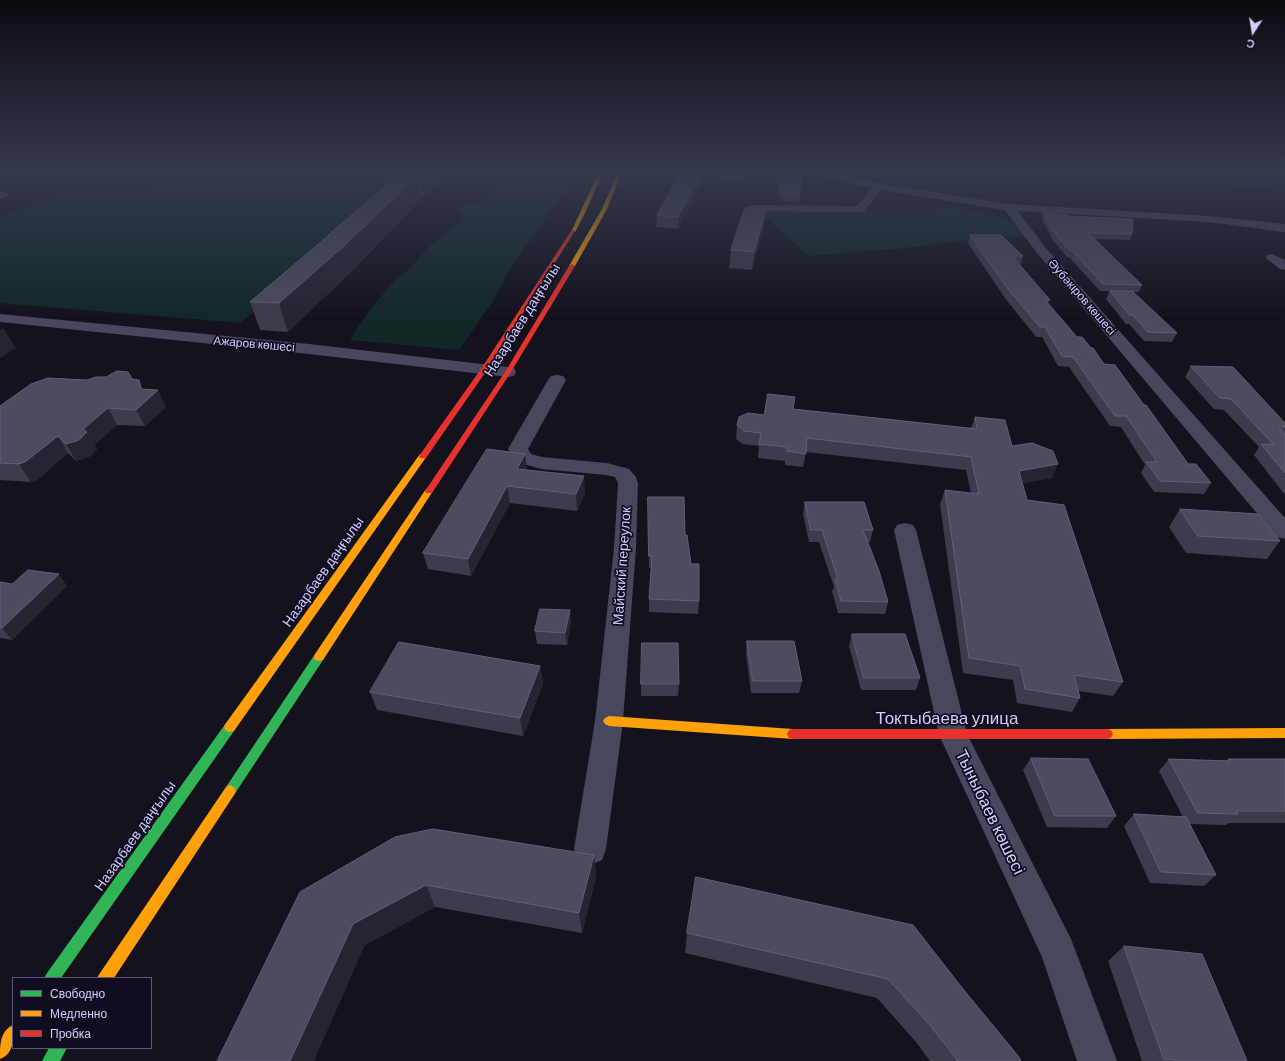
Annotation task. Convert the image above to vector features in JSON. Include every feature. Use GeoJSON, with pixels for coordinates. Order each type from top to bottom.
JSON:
{"type":"FeatureCollection","features":[{"type":"Feature","properties":{"kind":"main road","name":"Назарбаев даңғылы"},"geometry":{"type":"LineString","coordinates":[[53,977],[484,370],[564,247],[578,222]]}},
{"type":"Feature","properties":{"kind":"main road","name":"Назарбаев даңғылы"},"geometry":{"type":"LineString","coordinates":[[106,977],[508,372],[598,222]]}},
{"type":"Feature","properties":{"kind":"main road","name":"Токтыбаева улица"},"geometry":{"type":"LineString","coordinates":[[609,721],[780,734],[953,735],[1285,733]]}},
{"type":"Feature","properties":{"kind":"main road"},"geometry":{"type":"LineString","coordinates":[[0,1051],[12,1033]]}},
{"type":"Feature","properties":{"kind":"main road"},"geometry":{"type":"LineString","coordinates":[[50,1061],[58,1049]]}},
{"type":"Feature","properties":{"kind":"street","name":"Әубәкіров көшесі"},"geometry":{"type":"LineString","coordinates":[[1020,222],[1041,250],[1285,532]]}},
{"type":"Feature","properties":{"kind":"street"},"geometry":{"type":"LineString","coordinates":[[1230,222],[1285,228]]}},
{"type":"Feature","properties":{"kind":"street"},"geometry":{"type":"LineString","coordinates":[[1272,258],[1285,266]]}},
{"type":"Feature","properties":{"kind":"street","name":"Ажаров көшесі"},"geometry":{"type":"LineString","coordinates":[[0,318],[309,349],[508,372]]}},
{"type":"Feature","properties":{"kind":"street","name":"Майский переулок"},"geometry":{"type":"LineString","coordinates":[[557,380],[518,449],[524,458],[541,463],[607,469],[622,473],[626,477],[628,483],[625,548],[609,721],[590,849]]}},
{"type":"Feature","properties":{"kind":"street","name":"Тыныбаев көшесі"},"geometry":{"type":"LineString","coordinates":[[905,530],[953,735],[1058,952],[1097,1061]]}},
{"type":"Feature","properties":{"kind":"green space"},"geometry":{"type":"Polygon","coordinates":[[[0,222],[360,222],[240,323],[0,303],[0,222]]]}},
{"type":"Feature","properties":{"kind":"green space"},"geometry":{"type":"Polygon","coordinates":[[[462,222],[543,222],[508,272],[493,301],[459,350],[350,340],[368,312],[395,280],[410,268],[428,247],[462,222]]]}},
{"type":"Feature","properties":{"kind":"green space"},"geometry":{"type":"Polygon","coordinates":[[[771,222],[1011,222],[1018,225],[1026,236],[981,238],[905,248],[808,256],[771,222]]]}},
{"type":"Feature","properties":{"kind":"building"},"geometry":{"type":"Polygon","coordinates":[[[344,222],[370,222],[279,303],[250,302],[329,235],[344,222]]]}},
{"type":"Feature","properties":{"kind":"building"},"geometry":{"type":"Polygon","coordinates":[[[740,222],[763,222],[754,252],[731,250],[740,222]]]}},
{"type":"Feature","properties":{"kind":"building"},"geometry":{"type":"Polygon","coordinates":[[[1048,222],[1133,222],[1132,234],[1088,233],[1142,285],[1103,284],[1054,233],[1048,222]]]}},
{"type":"Feature","properties":{"kind":"building"},"geometry":{"type":"Polygon","coordinates":[[[970,235],[1001,235],[1023,256],[1012,256],[1050,300],[1045,300],[1077,337],[1082,337],[1091,348],[1093,348],[1104,364],[1115,365],[1144,405],[1146,405],[1188,464],[1196,464],[1211,483],[1160,481],[1146,462],[1157,462],[1126,416],[1115,416],[1073,357],[1062,356],[1045,327],[1040,327],[1008,289],[970,235]]]}},
{"type":"Feature","properties":{"kind":"building"},"geometry":{"type":"Polygon","coordinates":[[[1110,291],[1132,291],[1177,333],[1148,332],[1133,315],[1130,315],[1110,291]]]}},
{"type":"Feature","properties":{"kind":"building"},"geometry":{"type":"Polygon","coordinates":[[[1191,366],[1233,367],[1285,423],[1285,427],[1279,427],[1285,434],[1285,473],[1261,444],[1274,445],[1231,399],[1220,398],[1191,366]]]}},
{"type":"Feature","properties":{"kind":"building"},"geometry":{"type":"Polygon","coordinates":[[[117,371],[128,372],[132,379],[139,380],[141,389],[158,390],[136,410],[108,408],[83,429],[87,432],[79,440],[66,444],[58,436],[25,462],[19,464],[0,463],[0,406],[31,384],[48,378],[87,380],[96,377],[106,377],[117,371]]]}},
{"type":"Feature","properties":{"kind":"building"},"geometry":{"type":"Polygon","coordinates":[[[768,394],[795,397],[793,409],[977,429],[975,417],[1005,420],[1012,446],[1032,443],[1053,451],[1058,464],[1019,471],[1027,500],[1064,505],[1123,682],[1074,675],[1080,698],[1025,689],[1020,666],[969,658],[945,490],[979,494],[971,457],[807,438],[806,454],[787,451],[787,447],[759,444],[761,433],[744,431],[737,425],[739,417],[748,413],[764,415],[768,394]]]}},
{"type":"Feature","properties":{"kind":"building"},"geometry":{"type":"Polygon","coordinates":[[[487,449],[525,454],[517,469],[584,476],[576,494],[507,486],[468,559],[423,553],[487,449]]]}},
{"type":"Feature","properties":{"kind":"building"},"geometry":{"type":"Polygon","coordinates":[[[648,497],[684,497],[685,535],[687,535],[691,564],[699,564],[699,601],[649,599],[652,556],[649,556],[648,497]]]}},
{"type":"Feature","properties":{"kind":"building"},"geometry":{"type":"Polygon","coordinates":[[[805,502],[864,502],[873,530],[863,530],[879,571],[888,602],[841,601],[835,579],[838,579],[822,530],[811,530],[805,502]]]}},
{"type":"Feature","properties":{"kind":"building"},"geometry":{"type":"Polygon","coordinates":[[[1180,509],[1258,514],[1280,541],[1198,536],[1180,509]]]}},
{"type":"Feature","properties":{"kind":"building"},"geometry":{"type":"Polygon","coordinates":[[[28,570],[59,574],[2,628],[0,628],[0,582],[12,584],[28,570]]]}},
{"type":"Feature","properties":{"kind":"building"},"geometry":{"type":"Polygon","coordinates":[[[540,609],[570,610],[565,633],[535,631],[540,609]]]}},
{"type":"Feature","properties":{"kind":"building"},"geometry":{"type":"Polygon","coordinates":[[[852,634],[905,634],[920,678],[864,678],[852,634]]]}},
{"type":"Feature","properties":{"kind":"building"},"geometry":{"type":"Polygon","coordinates":[[[747,641],[794,641],[802,681],[753,681],[747,641]]]}},
{"type":"Feature","properties":{"kind":"building"},"geometry":{"type":"Polygon","coordinates":[[[399,642],[540,666],[520,718],[370,692],[399,642]]]}},
{"type":"Feature","properties":{"kind":"building"},"geometry":{"type":"Polygon","coordinates":[[[642,643],[678,643],[679,684],[641,684],[642,643]]]}},
{"type":"Feature","properties":{"kind":"building"},"geometry":{"type":"Polygon","coordinates":[[[1031,758],[1088,759],[1116,816],[1055,816],[1031,758]]]}},
{"type":"Feature","properties":{"kind":"building"},"geometry":{"type":"Polygon","coordinates":[[[1169,759],[1230,761],[1228,759],[1285,759],[1285,811],[1236,811],[1238,814],[1198,813],[1169,759]]]}},
{"type":"Feature","properties":{"kind":"building"},"geometry":{"type":"Polygon","coordinates":[[[1134,814],[1186,817],[1216,875],[1161,872],[1134,814]]]}},
{"type":"Feature","properties":{"kind":"building"},"geometry":{"type":"Polygon","coordinates":[[[433,829],[594,855],[579,913],[426,885],[353,924],[290,1061],[217,1061],[300,892],[395,837],[433,829]]]}},
{"type":"Feature","properties":{"kind":"building"},"geometry":{"type":"Polygon","coordinates":[[[696,877],[913,925],[1021,1061],[958,1061],[929,1024],[888,979],[687,933],[696,877]]]}},
{"type":"Feature","properties":{"kind":"building"},"geometry":{"type":"Polygon","coordinates":[[[1124,946],[1202,954],[1247,1061],[1176,1061],[1164,1059],[1124,946]]]}},
{"type":"Feature","properties":{"kind":"traffic: fast"},"geometry":{"type":"LineString","coordinates":[[230,791],[319,657]]}},
{"type":"Feature","properties":{"kind":"traffic: fast"},"geometry":{"type":"LineString","coordinates":[[53,977],[230,727]]}},
{"type":"Feature","properties":{"kind":"traffic: fast"},"geometry":{"type":"LineString","coordinates":[[50,1061],[58,1049]]}},
{"type":"Feature","properties":{"kind":"traffic: slow"},"geometry":{"type":"LineString","coordinates":[[573,231],[578,222]]}},
{"type":"Feature","properties":{"kind":"traffic: slow"},"geometry":{"type":"LineString","coordinates":[[572,266],[598,222]]}},
{"type":"Feature","properties":{"kind":"traffic: slow"},"geometry":{"type":"LineString","coordinates":[[230,727],[423,456]]}},
{"type":"Feature","properties":{"kind":"traffic: slow"},"geometry":{"type":"LineString","coordinates":[[319,657],[429,491]]}},
{"type":"Feature","properties":{"kind":"traffic: slow"},"geometry":{"type":"LineString","coordinates":[[609,721],[793,734]]}},
{"type":"Feature","properties":{"kind":"traffic: slow"},"geometry":{"type":"LineString","coordinates":[[1107,734],[1285,733]]}},
{"type":"Feature","properties":{"kind":"traffic: slow"},"geometry":{"type":"LineString","coordinates":[[106,977],[230,791]]}},
{"type":"Feature","properties":{"kind":"traffic: slow"},"geometry":{"type":"LineString","coordinates":[[0,1051],[12,1034]]}},
{"type":"Feature","properties":{"kind":"traffic: jam"},"geometry":{"type":"LineString","coordinates":[[423,456],[484,370],[573,231]]}},
{"type":"Feature","properties":{"kind":"traffic: jam"},"geometry":{"type":"LineString","coordinates":[[429,491],[508,372],[572,266]]}},
{"type":"Feature","properties":{"kind":"traffic: jam"},"geometry":{"type":"LineString","coordinates":[[793,734],[1107,734]]}}]}
